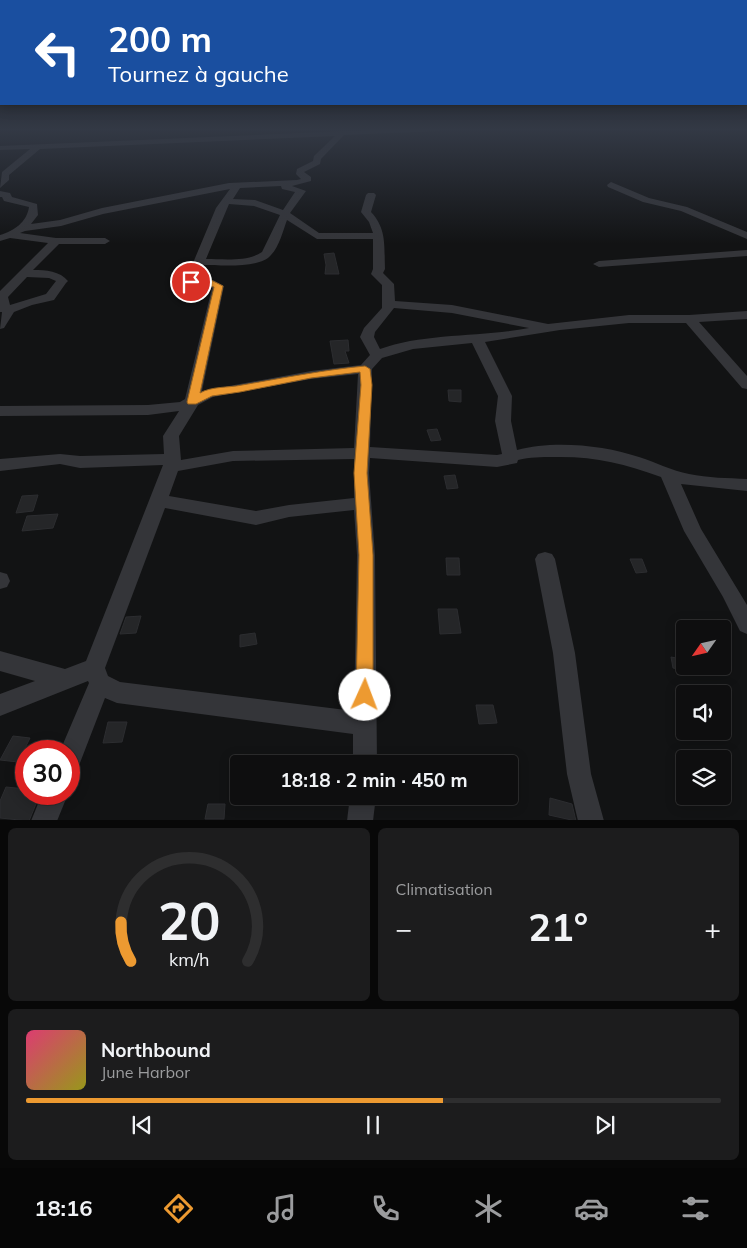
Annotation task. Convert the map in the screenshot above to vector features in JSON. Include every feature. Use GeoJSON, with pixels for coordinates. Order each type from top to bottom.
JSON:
{"type":"FeatureCollection","features":[{"type":"Feature","properties":{"kind":"street"},"geometry":{"type":"LineString","coordinates":[[0,185],[4,182],[5,174],[13,167]]}},
{"type":"Feature","properties":{"kind":"street"},"geometry":{"type":"LineString","coordinates":[[5,237],[22,228],[61,223],[102,211],[236,186],[298,183],[308,179],[299,173],[308,167]]}},
{"type":"Feature","properties":{"kind":"street"},"geometry":{"type":"LineString","coordinates":[[199,262],[252,260],[267,254],[285,214],[301,191],[285,187],[282,184]]}},
{"type":"Feature","properties":{"kind":"street"},"geometry":{"type":"LineString","coordinates":[[611,185],[646,200],[684,209],[747,236]]}},
{"type":"Feature","properties":{"kind":"street"},"geometry":{"type":"LineString","coordinates":[[75,740],[172,463],[170,436],[192,402],[218,286],[209,282],[191,282],[221,208],[236,186]]}},
{"type":"Feature","properties":{"kind":"street"},"geometry":{"type":"LineString","coordinates":[[0,194],[7,195],[7,199],[34,206],[33,215],[22,228]]}},
{"type":"Feature","properties":{"kind":"street"},"geometry":{"type":"LineString","coordinates":[[365,755],[366,555],[361,473],[366,385],[371,362],[367,337],[369,331],[388,309],[389,304],[388,284],[377,274],[379,269],[378,236],[374,221],[366,212],[371,195]]}},
{"type":"Feature","properties":{"kind":"street"},"geometry":{"type":"LineString","coordinates":[[226,202],[255,203],[285,214],[317,236],[378,236]]}},
{"type":"Feature","properties":{"kind":"street"},"geometry":{"type":"LineString","coordinates":[[5,237],[56,241],[105,241]]}},
{"type":"Feature","properties":{"kind":"street"},"geometry":{"type":"LineString","coordinates":[[0,325],[8,312],[4,308],[2,296],[56,241]]}},
{"type":"Feature","properties":{"kind":"street"},"geometry":{"type":"LineString","coordinates":[[599,264],[747,253]]}},
{"type":"Feature","properties":{"kind":"street"},"geometry":{"type":"LineString","coordinates":[[4,308],[50,297],[62,281],[51,276],[24,274]]}},
{"type":"Feature","properties":{"kind":"street"},"geometry":{"type":"LineString","coordinates":[[389,304],[452,308],[547,328]]}},
{"type":"Feature","properties":{"kind":"street"},"geometry":{"type":"LineString","coordinates":[[0,411],[148,410],[177,407],[209,393],[240,389],[371,362],[393,348],[477,340],[547,328],[629,319],[689,319],[747,315]]}},
{"type":"Feature","properties":{"kind":"street"},"geometry":{"type":"LineString","coordinates":[[689,319],[747,386]]}},
{"type":"Feature","properties":{"kind":"street"},"geometry":{"type":"LineString","coordinates":[[477,340],[505,396],[503,421],[511,459]]}},
{"type":"Feature","properties":{"kind":"street"},"geometry":{"type":"LineString","coordinates":[[0,465],[60,458],[80,462],[172,463],[233,456],[334,455],[362,452],[497,462],[529,452],[579,451],[606,454],[631,460],[687,480],[747,485]]}},
{"type":"Feature","properties":{"kind":"street"},"geometry":{"type":"LineString","coordinates":[[668,474],[693,531],[730,592],[747,625]]}},
{"type":"Feature","properties":{"kind":"street"},"geometry":{"type":"LineString","coordinates":[[160,501],[256,518],[289,511],[363,503]]}},
{"type":"Feature","properties":{"kind":"street"},"geometry":{"type":"LineString","coordinates":[[545,559],[564,653],[579,774],[592,820]]}},
{"type":"Feature","properties":{"kind":"street"},"geometry":{"type":"LineString","coordinates":[[0,661],[65,679]]}},
{"type":"Feature","properties":{"kind":"street"},"geometry":{"type":"LineString","coordinates":[[0,704],[65,679],[97,675],[117,692],[365,724]]}},
{"type":"Feature","properties":{"kind":"street"},"geometry":{"type":"LineString","coordinates":[[44,820],[50,805]]}},
{"type":"Feature","properties":{"kind":"street"},"geometry":{"type":"LineString","coordinates":[[360,820],[362,805]]}},
{"type":"Feature","properties":{"kind":"building"},"geometry":{"type":"Polygon","coordinates":[[[334,253],[339,274],[325,274],[324,254],[334,253]]]}},
{"type":"Feature","properties":{"kind":"building"},"geometry":{"type":"Polygon","coordinates":[[[348,340],[349,351],[345,351],[349,363],[334,364],[330,341],[348,340]]]}},
{"type":"Feature","properties":{"kind":"building"},"geometry":{"type":"Polygon","coordinates":[[[448,390],[461,390],[461,402],[449,401],[448,390]]]}},
{"type":"Feature","properties":{"kind":"building"},"geometry":{"type":"Polygon","coordinates":[[[437,429],[441,440],[431,441],[427,430],[437,429]]]}},
{"type":"Feature","properties":{"kind":"building"},"geometry":{"type":"Polygon","coordinates":[[[455,475],[458,488],[447,489],[444,476],[455,475]]]}},
{"type":"Feature","properties":{"kind":"building"},"geometry":{"type":"Polygon","coordinates":[[[38,495],[33,511],[16,513],[22,496],[38,495]]]}},
{"type":"Feature","properties":{"kind":"building"},"geometry":{"type":"Polygon","coordinates":[[[58,514],[53,528],[22,531],[27,516],[58,514]]]}},
{"type":"Feature","properties":{"kind":"building"},"geometry":{"type":"Polygon","coordinates":[[[446,558],[459,558],[460,575],[447,575],[446,558]]]}},
{"type":"Feature","properties":{"kind":"building"},"geometry":{"type":"Polygon","coordinates":[[[630,559],[642,559],[647,572],[636,573],[630,559]]]}},
{"type":"Feature","properties":{"kind":"building"},"geometry":{"type":"Polygon","coordinates":[[[438,609],[457,609],[461,633],[440,634],[438,609]]]}},
{"type":"Feature","properties":{"kind":"building"},"geometry":{"type":"Polygon","coordinates":[[[141,616],[136,633],[120,634],[126,617],[141,616]]]}},
{"type":"Feature","properties":{"kind":"building"},"geometry":{"type":"Polygon","coordinates":[[[255,633],[257,644],[240,647],[240,635],[255,633]]]}},
{"type":"Feature","properties":{"kind":"building"},"geometry":{"type":"Polygon","coordinates":[[[671,657],[676,658],[676,669],[673,668],[671,657]]]}},
{"type":"Feature","properties":{"kind":"building"},"geometry":{"type":"Polygon","coordinates":[[[476,705],[493,705],[497,723],[479,724],[476,705]]]}},
{"type":"Feature","properties":{"kind":"building"},"geometry":{"type":"Polygon","coordinates":[[[108,722],[127,722],[122,742],[103,743],[108,722]]]}},
{"type":"Feature","properties":{"kind":"building"},"geometry":{"type":"Polygon","coordinates":[[[13,736],[30,738],[29,740],[15,740],[15,762],[0,760],[13,736]]]}},
{"type":"Feature","properties":{"kind":"building"},"geometry":{"type":"Polygon","coordinates":[[[6,787],[15,788],[15,805],[36,805],[29,820],[0,818],[0,801],[6,787]]]}},
{"type":"Feature","properties":{"kind":"building"},"geometry":{"type":"Polygon","coordinates":[[[550,798],[572,804],[576,820],[572,820],[549,815],[550,798]]]}},
{"type":"Feature","properties":{"kind":"building"},"geometry":{"type":"Polygon","coordinates":[[[208,804],[225,804],[224,819],[205,819],[208,804]]]}},
{"type":"Feature","properties":{"kind":"route"},"geometry":{"type":"LineString","coordinates":[[191,282],[209,282],[215,283],[218,286],[192,402],[209,393],[311,375],[365,369],[366,385],[361,473],[366,536],[365,695]]}}]}
